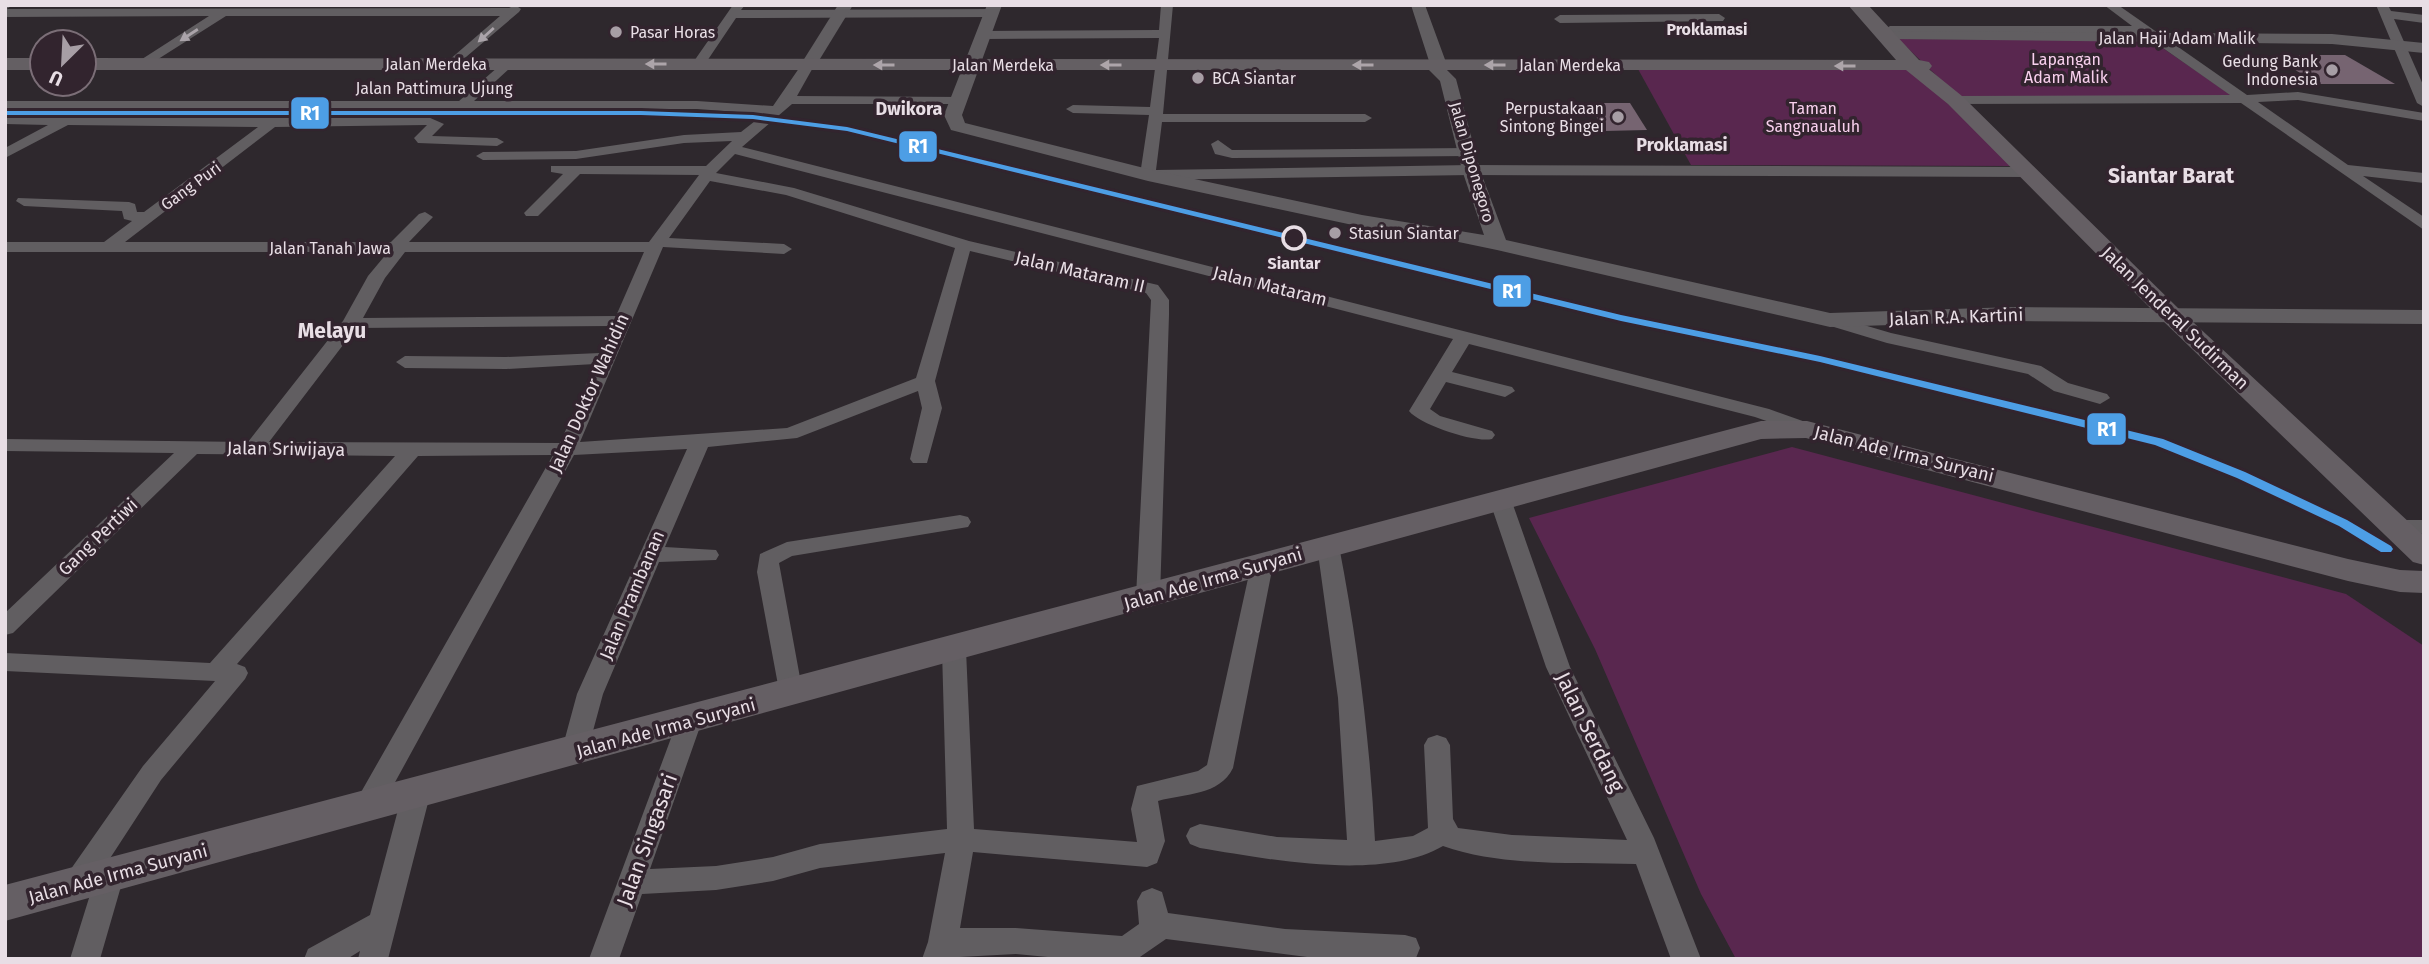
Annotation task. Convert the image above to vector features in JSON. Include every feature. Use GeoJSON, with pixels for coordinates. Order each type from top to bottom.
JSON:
{"type":"FeatureCollection","features":[{"type":"Feature","properties":{"kind":"main road","name":"Jalan Jenderal Sudirman"},"geometry":{"type":"LineString","coordinates":[[1860,8],[1896,36],[1922,70]]}},
{"type":"Feature","properties":{"kind":"main road","name":"Jalan Jenderal Sudirman"},"geometry":{"type":"LineString","coordinates":[[1860,8],[2171,315],[2424,554]]}},
{"type":"Feature","properties":{"kind":"main road"},"geometry":{"type":"LineString","coordinates":[[5,64],[28,64]]}},
{"type":"Feature","properties":{"kind":"main road","name":"Jalan Merdeka"},"geometry":{"type":"LineString","coordinates":[[98,64],[1163,65],[1443,69],[1922,70]]}},
{"type":"Feature","properties":{"kind":"main road","name":"Jalan Ade Irma Suryani"},"geometry":{"type":"LineString","coordinates":[[5,904],[416,796],[1761,430],[1807,429],[2348,570],[2400,581],[2424,582]]}},
{"type":"Feature","properties":{"kind":"street"},"geometry":{"type":"LineString","coordinates":[[144,64],[235,5]]}},
{"type":"Feature","properties":{"kind":"street"},"geometry":{"type":"LineString","coordinates":[[1167,5],[1163,65],[1148,174],[1469,161]]}},
{"type":"Feature","properties":{"kind":"street","name":"Jalan Diponegoro"},"geometry":{"type":"LineString","coordinates":[[1418,5],[1443,69],[1469,161],[1497,244]]}},
{"type":"Feature","properties":{"kind":"street"},"geometry":{"type":"LineString","coordinates":[[1566,5],[1567,19],[1718,18],[1709,5]]}},
{"type":"Feature","properties":{"kind":"street"},"geometry":{"type":"LineString","coordinates":[[2110,5],[2424,225]]}},
{"type":"Feature","properties":{"kind":"street"},"geometry":{"type":"LineString","coordinates":[[5,13],[515,9]]}},
{"type":"Feature","properties":{"kind":"street"},"geometry":{"type":"LineString","coordinates":[[453,64],[515,9]]}},
{"type":"Feature","properties":{"kind":"street","name":"Jalan Doktor Wahidin"},"geometry":{"type":"LineString","coordinates":[[366,809],[567,449],[655,244],[708,173],[783,105],[844,9]]}},
{"type":"Feature","properties":{"kind":"street"},"geometry":{"type":"LineString","coordinates":[[698,64],[736,10],[994,9],[959,100]]}},
{"type":"Feature","properties":{"kind":"street"},"geometry":{"type":"LineString","coordinates":[[2384,10],[2424,19]]}},
{"type":"Feature","properties":{"kind":"street"},"geometry":{"type":"LineString","coordinates":[[2384,10],[2418,80],[2424,103]]}},
{"type":"Feature","properties":{"kind":"street"},"geometry":{"type":"LineString","coordinates":[[984,35],[1165,34]]}},
{"type":"Feature","properties":{"kind":"street"},"geometry":{"type":"LineString","coordinates":[[1896,36],[2151,34]]}},
{"type":"Feature","properties":{"kind":"street","name":"Jalan Haji Adam Malik"},"geometry":{"type":"LineString","coordinates":[[1896,36],[1929,38],[2151,34],[2332,39],[2424,48]]}},
{"type":"Feature","properties":{"kind":"street"},"geometry":{"type":"LineString","coordinates":[[461,106],[506,64]]}},
{"type":"Feature","properties":{"kind":"street"},"geometry":{"type":"LineString","coordinates":[[1955,100],[2244,99],[2298,96],[2424,117]]}},
{"type":"Feature","properties":{"kind":"street","name":"Jalan Pattimura Ujung"},"geometry":{"type":"LineString","coordinates":[[5,105],[783,105],[959,100]]}},
{"type":"Feature","properties":{"kind":"street","name":"Jalan R.A. Kartini"},"geometry":{"type":"LineString","coordinates":[[959,100],[953,115],[957,127],[998,139],[1362,221],[1425,229],[1497,244],[1830,320],[2014,314],[2424,317]]}},
{"type":"Feature","properties":{"kind":"street"},"geometry":{"type":"LineString","coordinates":[[1073,108],[1157,114],[1365,118]]}},
{"type":"Feature","properties":{"kind":"street"},"geometry":{"type":"LineString","coordinates":[[5,120],[272,124],[432,121],[437,124],[422,140],[497,142]]}},
{"type":"Feature","properties":{"kind":"street"},"geometry":{"type":"LineString","coordinates":[[5,154],[66,120]]}},
{"type":"Feature","properties":{"kind":"street","name":"Gang Puri"},"geometry":{"type":"LineString","coordinates":[[108,247],[272,124]]}},
{"type":"Feature","properties":{"kind":"street","name":"Jalan Mataram"},"geometry":{"type":"LineString","coordinates":[[478,162],[576,155],[684,139],[738,143],[1762,413],[1807,429]]}},
{"type":"Feature","properties":{"kind":"street"},"geometry":{"type":"LineString","coordinates":[[5,168],[55,140]]}},
{"type":"Feature","properties":{"kind":"street"},"geometry":{"type":"LineString","coordinates":[[1218,144],[1220,151],[1232,153],[1469,161],[2026,172]]}},
{"type":"Feature","properties":{"kind":"street","name":"Jalan Mataram II"},"geometry":{"type":"LineString","coordinates":[[478,162],[575,170],[708,173],[827,201],[964,245],[1152,289],[1160,300],[1148,597]]}},
{"type":"Feature","properties":{"kind":"street"},"geometry":{"type":"LineString","coordinates":[[2343,169],[2424,178]]}},
{"type":"Feature","properties":{"kind":"street"},"geometry":{"type":"LineString","coordinates":[[532,213],[575,170]]}},
{"type":"Feature","properties":{"kind":"street"},"geometry":{"type":"LineString","coordinates":[[24,201],[129,208],[130,216],[148,217]]}},
{"type":"Feature","properties":{"kind":"street"},"geometry":{"type":"LineString","coordinates":[[253,449],[351,323],[377,276],[397,248],[425,217]]}},
{"type":"Feature","properties":{"kind":"street","name":"Jalan Tanah Jawa"},"geometry":{"type":"LineString","coordinates":[[9,250],[655,244],[784,249]]}},
{"type":"Feature","properties":{"kind":"street"},"geometry":{"type":"LineString","coordinates":[[920,458],[932,408],[925,381],[964,245]]}},
{"type":"Feature","properties":{"kind":"street"},"geometry":{"type":"LineString","coordinates":[[1830,320],[1887,338],[2034,370],[2061,387],[2100,398]]}},
{"type":"Feature","properties":{"kind":"street"},"geometry":{"type":"LineString","coordinates":[[351,323],[621,321]]}},
{"type":"Feature","properties":{"kind":"street"},"geometry":{"type":"LineString","coordinates":[[1465,335],[1419,411],[1433,420],[1485,435]]}},
{"type":"Feature","properties":{"kind":"street"},"geometry":{"type":"LineString","coordinates":[[405,362],[506,363],[605,358]]}},
{"type":"Feature","properties":{"kind":"street"},"geometry":{"type":"LineString","coordinates":[[1441,375],[1505,391]]}},
{"type":"Feature","properties":{"kind":"street"},"geometry":{"type":"LineString","coordinates":[[567,449],[790,434],[925,381]]}},
{"type":"Feature","properties":{"kind":"street","name":"Jalan Prambanan"},"geometry":{"type":"LineString","coordinates":[[574,752],[590,694],[700,442]]}},
{"type":"Feature","properties":{"kind":"street","name":"Jalan Sriwijaya"},"geometry":{"type":"LineString","coordinates":[[5,445],[253,449],[567,449]]}},
{"type":"Feature","properties":{"kind":"street","name":"Gang Pertiwi"},"geometry":{"type":"LineString","coordinates":[[5,627],[191,448]]}},
{"type":"Feature","properties":{"kind":"street"},"geometry":{"type":"LineString","coordinates":[[218,670],[412,450]]}},
{"type":"Feature","properties":{"kind":"street","name":"Jalan Serdang"},"geometry":{"type":"LineString","coordinates":[[1501,502],[1558,667],[1588,724],[1646,852],[1686,959]]}},
{"type":"Feature","properties":{"kind":"street"},"geometry":{"type":"LineString","coordinates":[[790,694],[768,559],[788,549],[960,522]]}},
{"type":"Feature","properties":{"kind":"street"},"geometry":{"type":"LineString","coordinates":[[2395,527],[2424,527]]}},
{"type":"Feature","properties":{"kind":"street"},"geometry":{"type":"LineString","coordinates":[[1328,546],[1339,602],[1354,714],[1362,852]]}},
{"type":"Feature","properties":{"kind":"street"},"geometry":{"type":"LineString","coordinates":[[649,554],[708,555]]}},
{"type":"Feature","properties":{"kind":"street"},"geometry":{"type":"LineString","coordinates":[[633,882],[716,878],[773,869],[820,856],[961,839],[1143,856],[1149,853],[1151,838],[1142,806],[1147,794],[1167,786],[1207,781],[1216,777],[1220,768],[1262,565]]}},
{"type":"Feature","properties":{"kind":"street"},"geometry":{"type":"LineString","coordinates":[[954,650],[961,839],[940,950],[1016,941],[1125,950],[1135,946],[1153,914],[1166,926],[1256,939],[1354,948],[1405,948]]}},
{"type":"Feature","properties":{"kind":"street"},"geometry":{"type":"LineString","coordinates":[[5,662],[218,670],[236,674],[152,773],[76,885]]}},
{"type":"Feature","properties":{"kind":"street","name":"Jalan Singasari"},"geometry":{"type":"LineString","coordinates":[[604,959],[689,722]]}},
{"type":"Feature","properties":{"kind":"street"},"geometry":{"type":"LineString","coordinates":[[1437,745],[1438,802],[1444,832]]}},
{"type":"Feature","properties":{"kind":"street"},"geometry":{"type":"LineString","coordinates":[[373,959],[416,796]]}},
{"type":"Feature","properties":{"kind":"street"},"geometry":{"type":"LineString","coordinates":[[1444,832],[1461,841],[1507,846],[1646,852]]}},
{"type":"Feature","properties":{"kind":"street"},"geometry":{"type":"LineString","coordinates":[[1200,836],[1277,849],[1362,852],[1406,851],[1444,832]]}},
{"type":"Feature","properties":{"kind":"street"},"geometry":{"type":"LineString","coordinates":[[85,959],[110,876]]}},
{"type":"Feature","properties":{"kind":"street"},"geometry":{"type":"LineString","coordinates":[[319,959],[384,922]]}},
{"type":"Feature","properties":{"kind":"green space","name":"Lapangan Adam Malik"},"geometry":{"type":"Polygon","coordinates":[[[1898,39],[2151,40],[2234,97],[1958,96],[1898,39]]]}},
{"type":"Feature","properties":{"kind":"green space","name":"Taman Sangnaualuh"},"geometry":{"type":"Polygon","coordinates":[[[1911,68],[2013,166],[1691,165],[1638,69],[1911,68]]]}},
{"type":"Feature","properties":{"kind":"green space"},"geometry":{"type":"Polygon","coordinates":[[[1792,447],[2346,594],[2424,646],[2424,959],[1736,959],[1701,894],[1595,649],[1529,518],[1792,447]]]}},
{"type":"Feature","properties":{"kind":"building","name":"Gedung Bank Indonesia"},"geometry":{"type":"Polygon","coordinates":[[[2271,55],[2345,55],[2395,84],[2318,84],[2271,55]]]}},
{"type":"Feature","properties":{"kind":"building","name":"Perpustakaan Sintong Bingei"},"geometry":{"type":"Polygon","coordinates":[[[1589,103],[1630,103],[1647,130],[1604,131],[1589,103]]]}},
{"type":"Feature","properties":{"kind":"transit line","name":"R1"},"geometry":{"type":"LineString","coordinates":[[5,113],[641,113],[753,117],[847,129],[1621,318],[1820,359],[2159,442],[2241,475],[2343,523],[2386,549]]}},
{"type":"Feature","properties":{"kind":"place","name":"Pasar Horas"},"geometry":{"type":"Point","coordinates":[616,32]}},
{"type":"Feature","properties":{"kind":"place","name":"Gedung Bank Indonesia"},"geometry":{"type":"Point","coordinates":[2332,70]}},
{"type":"Feature","properties":{"kind":"place","name":"BCA Siantar"},"geometry":{"type":"Point","coordinates":[1198,78]}},
{"type":"Feature","properties":{"kind":"place","name":"Perpustakaan Sintong Bingei"},"geometry":{"type":"Point","coordinates":[1618,117]}},
{"type":"Feature","properties":{"kind":"place","name":"Stasiun Siantar"},"geometry":{"type":"Point","coordinates":[1335,233]}},
{"type":"Feature","properties":{"kind":"place","name":"Siantar"},"geometry":{"type":"Point","coordinates":[1294,238]}},
{"type":"Feature","properties":{"kind":"district","name":"Proklamasi"},"geometry":{"type":"Point","coordinates":[1707,29]}},
{"type":"Feature","properties":{"kind":"district","name":"Dwikora"},"geometry":{"type":"Point","coordinates":[909,109]}},
{"type":"Feature","properties":{"kind":"district","name":"Proklamasi"},"geometry":{"type":"Point","coordinates":[1682,145]}},
{"type":"Feature","properties":{"kind":"district","name":"Siantar Barat"},"geometry":{"type":"Point","coordinates":[2171,176]}},
{"type":"Feature","properties":{"kind":"district","name":"Melayu"},"geometry":{"type":"Point","coordinates":[332,331]}}]}
